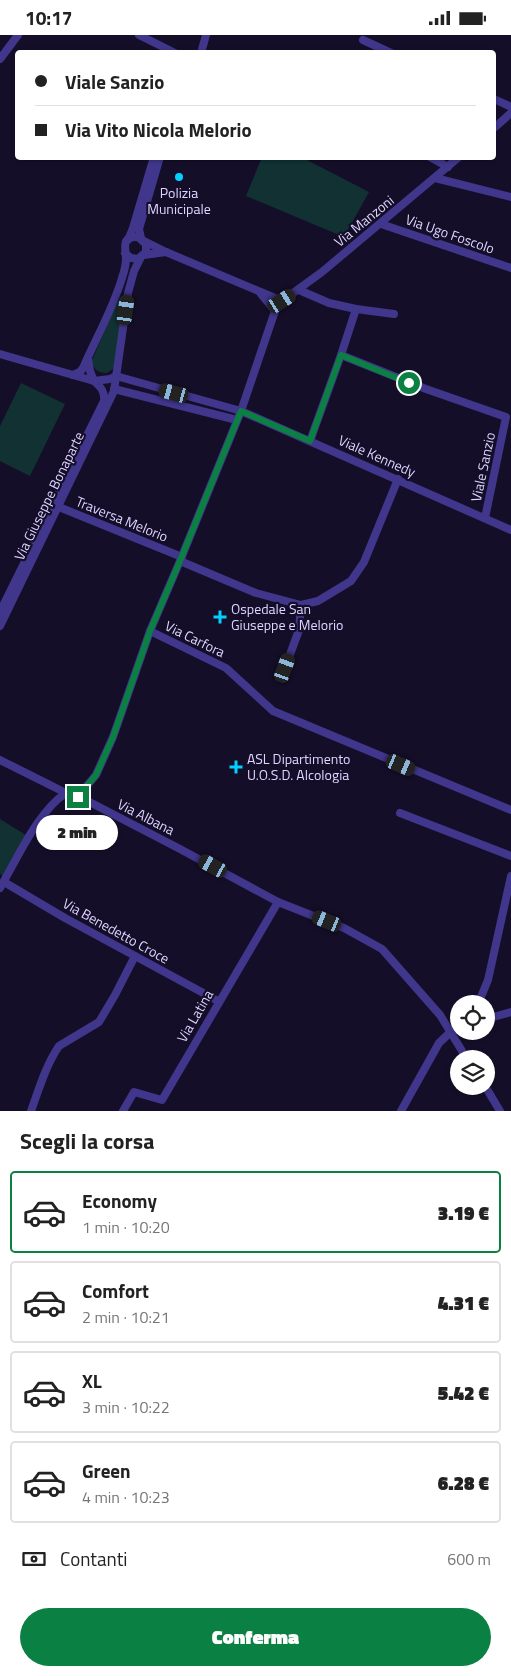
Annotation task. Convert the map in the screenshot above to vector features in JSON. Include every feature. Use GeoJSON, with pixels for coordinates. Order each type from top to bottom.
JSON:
{"type":"FeatureCollection","features":[{"type":"Feature","properties":{"kind":"street"},"geometry":{"type":"LineString","coordinates":[[0,59],[18,35]]}},
{"type":"Feature","properties":{"kind":"street"},"geometry":{"type":"LineString","coordinates":[[140,35],[169,50]]}},
{"type":"Feature","properties":{"kind":"street"},"geometry":{"type":"LineString","coordinates":[[202,50],[206,35]]}},
{"type":"Feature","properties":{"kind":"street"},"geometry":{"type":"LineString","coordinates":[[363,40],[385,50]]}},
{"type":"Feature","properties":{"kind":"street"},"geometry":{"type":"LineString","coordinates":[[496,100],[511,107]]}},
{"type":"Feature","properties":{"kind":"street"},"geometry":{"type":"LineString","coordinates":[[496,126],[511,113]]}},
{"type":"Feature","properties":{"kind":"street"},"geometry":{"type":"LineString","coordinates":[[73,375],[80,372],[118,289],[126,261],[124,246],[133,227],[153,160]]}},
{"type":"Feature","properties":{"kind":"street"},"geometry":{"type":"LineString","coordinates":[[142,256],[146,248],[138,229],[159,160]]}},
{"type":"Feature","properties":{"kind":"street"},"geometry":{"type":"LineString","coordinates":[[435,160],[448,167]]}},
{"type":"Feature","properties":{"kind":"street","name":"Via Manzoni"},"geometry":{"type":"LineString","coordinates":[[282,301],[299,290],[381,224],[456,160]]}},
{"type":"Feature","properties":{"kind":"street"},"geometry":{"type":"LineString","coordinates":[[435,178],[511,197]]}},
{"type":"Feature","properties":{"kind":"street","name":"Via Ugo Foscolo"},"geometry":{"type":"LineString","coordinates":[[381,224],[511,268]]}},
{"type":"Feature","properties":{"kind":"street"},"geometry":{"type":"LineString","coordinates":[[78,797],[96,775],[113,737],[150,631],[241,411],[275,311],[282,301],[166,252],[143,240],[134,237],[128,240]]}},
{"type":"Feature","properties":{"kind":"street"},"geometry":{"type":"LineString","coordinates":[[125,253],[134,259],[166,252]]}},
{"type":"Feature","properties":{"kind":"street","name":"Via Giuseppe Bonaparte"},"geometry":{"type":"LineString","coordinates":[[0,626],[56,505],[114,389],[128,293],[134,271],[142,256]]}},
{"type":"Feature","properties":{"kind":"street"},"geometry":{"type":"LineString","coordinates":[[118,289],[128,293]]}},
{"type":"Feature","properties":{"kind":"street"},"geometry":{"type":"LineString","coordinates":[[299,290],[329,303],[394,314]]}},
{"type":"Feature","properties":{"kind":"street"},"geometry":{"type":"LineString","coordinates":[[260,292],[275,311]]}},
{"type":"Feature","properties":{"kind":"street"},"geometry":{"type":"LineString","coordinates":[[310,441],[356,309]]}},
{"type":"Feature","properties":{"kind":"street"},"geometry":{"type":"LineString","coordinates":[[0,354],[94,381],[110,379],[116,376]]}},
{"type":"Feature","properties":{"kind":"street","name":"Viale Sanzio"},"geometry":{"type":"LineString","coordinates":[[341,355],[426,389],[506,417],[485,518]]}},
{"type":"Feature","properties":{"kind":"street"},"geometry":{"type":"LineString","coordinates":[[0,612],[56,505],[104,401],[103,390],[94,381],[90,371],[88,356]]}},
{"type":"Feature","properties":{"kind":"street","name":"Viale Kennedy"},"geometry":{"type":"LineString","coordinates":[[116,376],[241,411],[511,529]]}},
{"type":"Feature","properties":{"kind":"street"},"geometry":{"type":"LineString","coordinates":[[114,389],[237,420]]}},
{"type":"Feature","properties":{"kind":"street"},"geometry":{"type":"LineString","coordinates":[[285,668],[298,630],[301,605],[318,601],[350,581],[364,562],[398,479]]}},
{"type":"Feature","properties":{"kind":"street","name":"Traversa Melorio"},"geometry":{"type":"LineString","coordinates":[[56,505],[256,593],[301,605]]}},
{"type":"Feature","properties":{"kind":"street","name":"Via Carfora"},"geometry":{"type":"LineString","coordinates":[[150,631],[226,668],[272,711],[511,810]]}},
{"type":"Feature","properties":{"kind":"street","name":"Via Albana"},"geometry":{"type":"LineString","coordinates":[[0,760],[180,849],[278,902],[344,928],[382,949],[440,1015],[450,1023]]}},
{"type":"Feature","properties":{"kind":"street"},"geometry":{"type":"LineString","coordinates":[[2,885],[30,835],[56,800],[66,793]]}},
{"type":"Feature","properties":{"kind":"street"},"geometry":{"type":"LineString","coordinates":[[400,813],[511,856]]}},
{"type":"Feature","properties":{"kind":"street"},"geometry":{"type":"LineString","coordinates":[[482,995],[488,980],[511,876]]}},
{"type":"Feature","properties":{"kind":"street","name":"Via Benedetto Croce"},"geometry":{"type":"LineString","coordinates":[[2,885],[218,1001]]}},
{"type":"Feature","properties":{"kind":"street","name":"Via Latina"},"geometry":{"type":"LineString","coordinates":[[123,1111],[134,1092],[162,1099],[278,902]]}},
{"type":"Feature","properties":{"kind":"street"},"geometry":{"type":"LineString","coordinates":[[31,1111],[55,1051],[59,1046],[99,1022],[116,995],[135,956]]}},
{"type":"Feature","properties":{"kind":"street"},"geometry":{"type":"LineString","coordinates":[[495,1016],[511,1012]]}},
{"type":"Feature","properties":{"kind":"street"},"geometry":{"type":"LineString","coordinates":[[401,1111],[433,1052],[439,1043],[450,1033]]}},
{"type":"Feature","properties":{"kind":"street"},"geometry":{"type":"LineString","coordinates":[[490,1095],[500,1111]]}},
{"type":"Feature","properties":{"kind":"green space"},"geometry":{"type":"Polygon","coordinates":[[[261,160],[307,160],[369,192],[344,237],[246,196],[261,160]]]}},
{"type":"Feature","properties":{"kind":"green space"},"geometry":{"type":"Polygon","coordinates":[[[120,299],[123,302],[114,368],[107,373],[101,372],[94,368],[92,360],[120,299]]]}},
{"type":"Feature","properties":{"kind":"green space"},"geometry":{"type":"Polygon","coordinates":[[[21,383],[65,404],[30,476],[0,461],[0,426],[21,383]]]}},
{"type":"Feature","properties":{"kind":"green space"},"geometry":{"type":"Polygon","coordinates":[[[0,819],[29,837],[6,878],[0,874],[0,819]]]}},
{"type":"Feature","properties":{"kind":"place","name":"Polizia Municipale"},"geometry":{"type":"Point","coordinates":[179,177]}},
{"type":"Feature","properties":{"kind":"place","name":"Ospedale San Giuseppe e Melorio"},"geometry":{"type":"Point","coordinates":[220,617]}},
{"type":"Feature","properties":{"kind":"place","name":"ASL Dipartimento U.O.S.D. Alcologia"},"geometry":{"type":"Point","coordinates":[236,767]}},
{"type":"Feature","properties":{"kind":"route"},"geometry":{"type":"LineString","coordinates":[[78,797],[96,775],[113,737],[150,631],[241,411],[310,441],[341,355],[409,383]]}}]}
